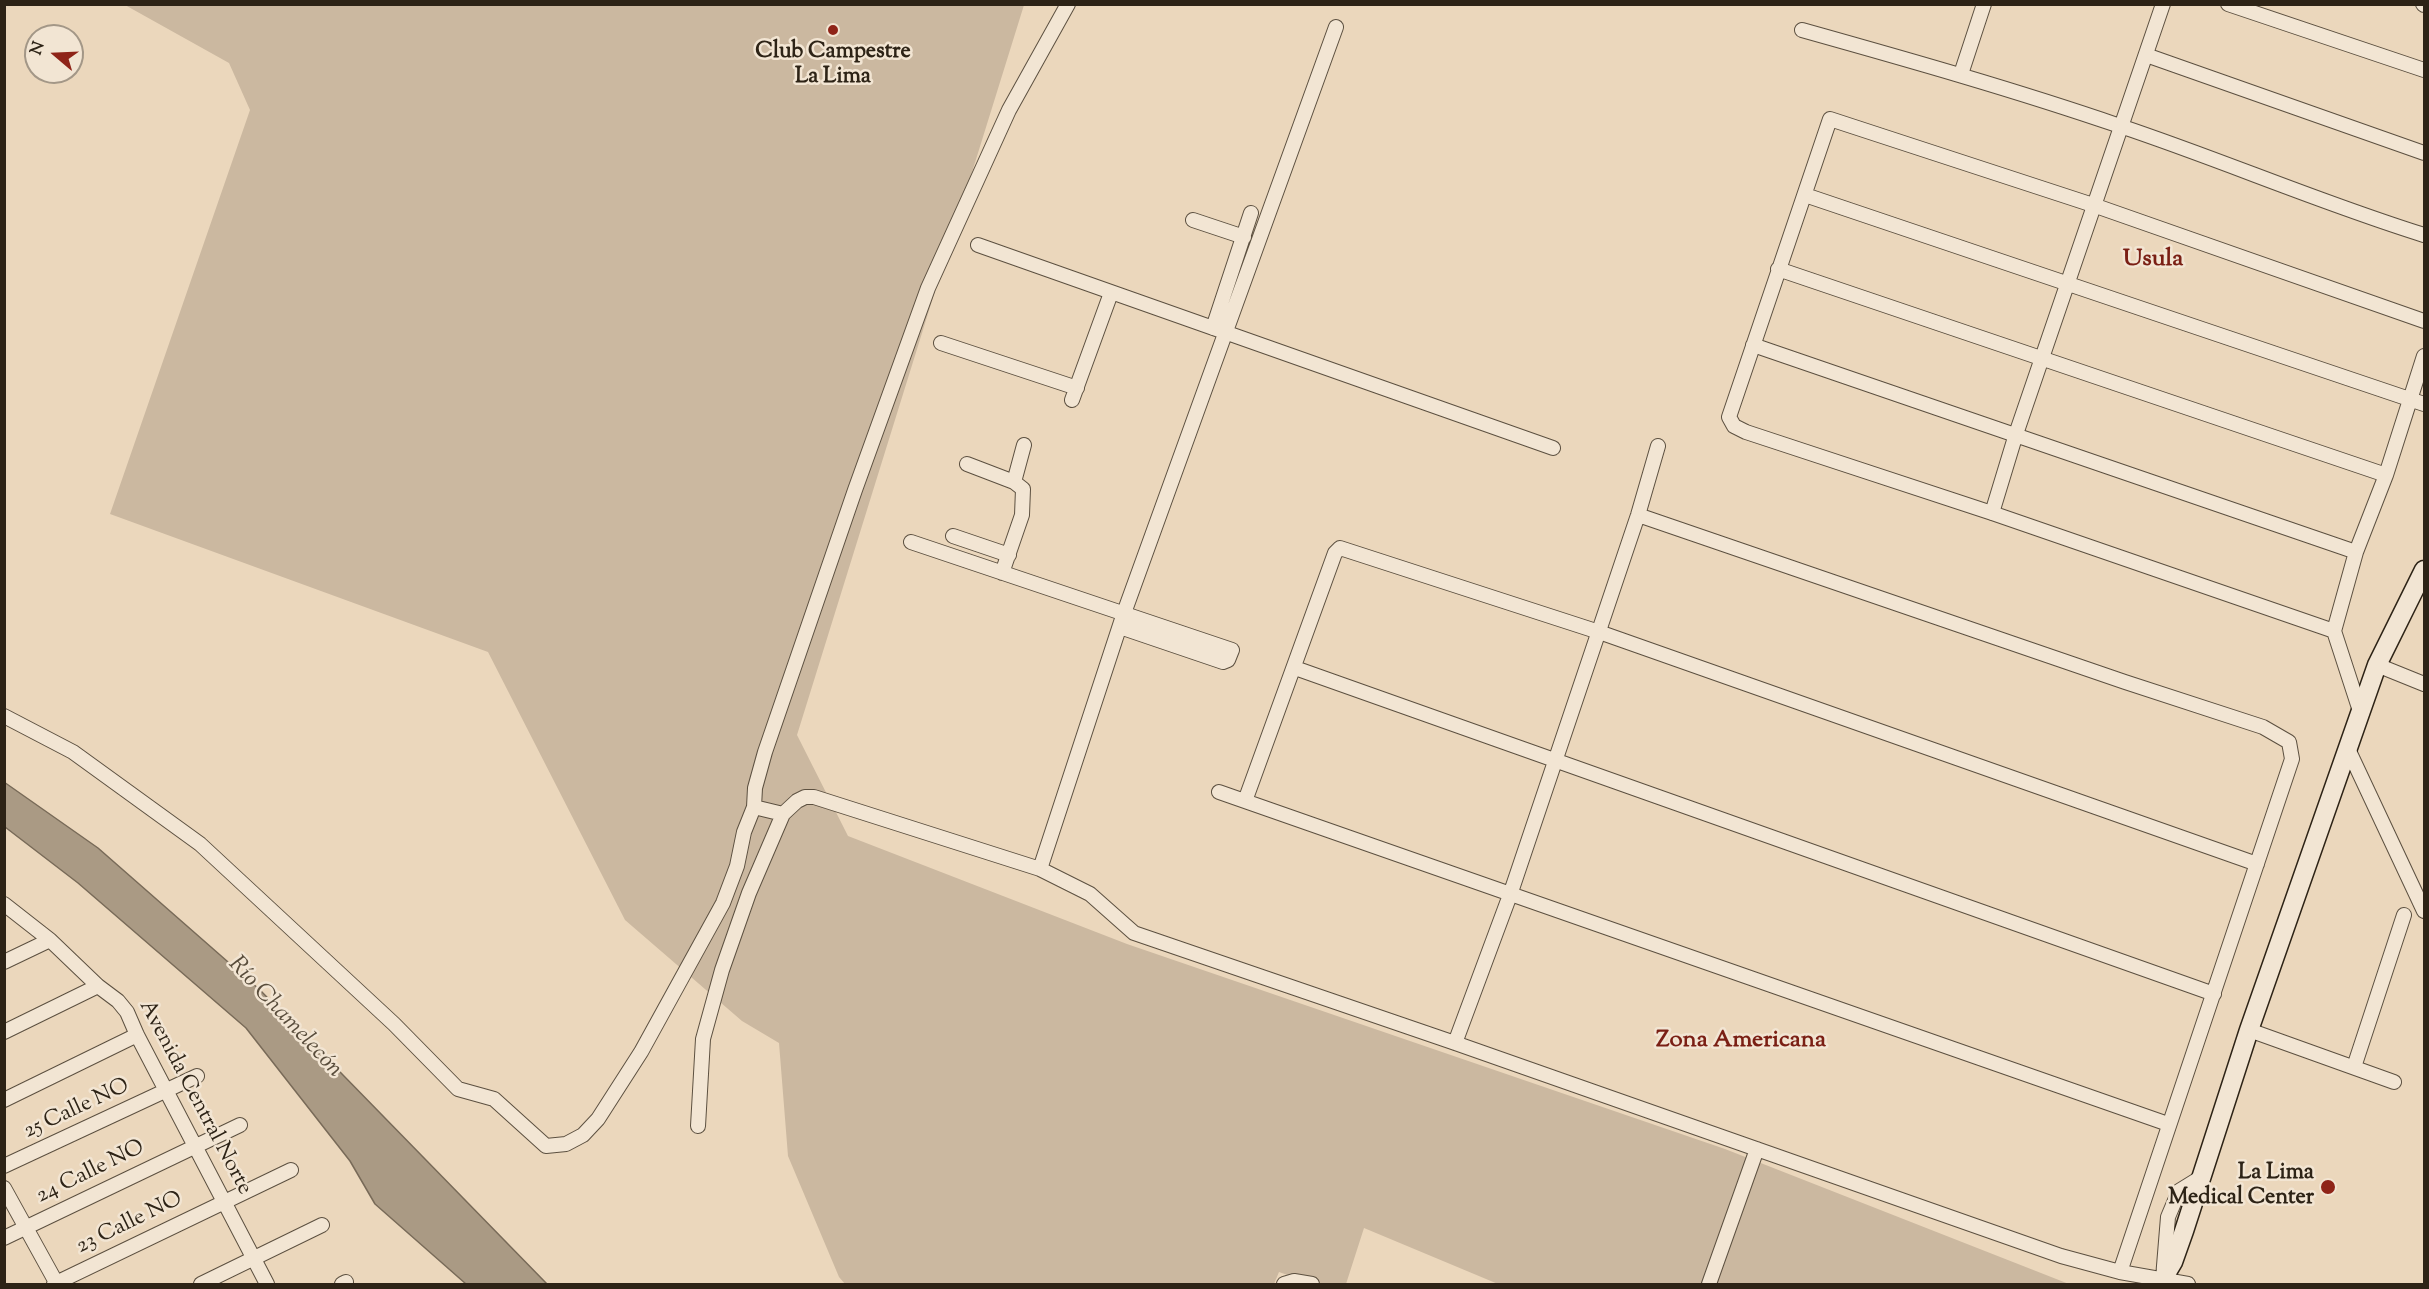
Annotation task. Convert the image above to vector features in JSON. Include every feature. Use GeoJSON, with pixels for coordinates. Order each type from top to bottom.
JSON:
{"type":"FeatureCollection","features":[{"type":"Feature","properties":{"kind":"street"},"geometry":{"type":"LineString","coordinates":[[4,716],[73,752],[200,844],[394,1024],[458,1089],[494,1099],[546,1146],[566,1144],[583,1135],[598,1119],[641,1052],[723,903],[737,866],[744,832],[754,807],[755,788],[765,752],[855,490],[928,288],[1009,110],[1068,4]]}},
{"type":"Feature","properties":{"kind":"street"},"geometry":{"type":"LineString","coordinates":[[1961,74],[1984,4]]}},
{"type":"Feature","properties":{"kind":"street"},"geometry":{"type":"LineString","coordinates":[[1992,513],[2016,434],[2096,206],[2163,4]]}},
{"type":"Feature","properties":{"kind":"street"},"geometry":{"type":"LineString","coordinates":[[2228,4],[2424,70]]}},
{"type":"Feature","properties":{"kind":"street"},"geometry":{"type":"LineString","coordinates":[[1040,868],[1219,330],[1336,27]]}},
{"type":"Feature","properties":{"kind":"street"},"geometry":{"type":"LineString","coordinates":[[1802,30],[1961,74],[2122,126],[2326,202],[2424,235]]}},
{"type":"Feature","properties":{"kind":"street"},"geometry":{"type":"LineString","coordinates":[[2146,55],[2424,153]]}},
{"type":"Feature","properties":{"kind":"street"},"geometry":{"type":"LineString","coordinates":[[2334,632],[1992,513],[1746,432],[1734,426],[1729,417],[1830,119],[2096,206],[2424,321]]}},
{"type":"Feature","properties":{"kind":"street"},"geometry":{"type":"LineString","coordinates":[[1804,195],[2069,282],[2418,402]]}},
{"type":"Feature","properties":{"kind":"street"},"geometry":{"type":"LineString","coordinates":[[1219,330],[1251,213]]}},
{"type":"Feature","properties":{"kind":"street"},"geometry":{"type":"LineString","coordinates":[[1193,220],[1244,237]]}},
{"type":"Feature","properties":{"kind":"street"},"geometry":{"type":"LineString","coordinates":[[978,245],[1111,294],[1553,448]]}},
{"type":"Feature","properties":{"kind":"street"},"geometry":{"type":"LineString","coordinates":[[1778,269],[2386,475]]}},
{"type":"Feature","properties":{"kind":"street"},"geometry":{"type":"LineString","coordinates":[[941,343],[1075,394],[1111,294]]}},
{"type":"Feature","properties":{"kind":"street"},"geometry":{"type":"LineString","coordinates":[[1753,345],[2356,552]]}},
{"type":"Feature","properties":{"kind":"street"},"geometry":{"type":"LineString","coordinates":[[2361,714],[2334,632],[2356,552],[2418,402],[2424,356]]}},
{"type":"Feature","properties":{"kind":"street"},"geometry":{"type":"LineString","coordinates":[[1014,482],[1024,445]]}},
{"type":"Feature","properties":{"kind":"street"},"geometry":{"type":"LineString","coordinates":[[1455,1043],[1510,895],[1638,515],[1658,446]]}},
{"type":"Feature","properties":{"kind":"street"},"geometry":{"type":"LineString","coordinates":[[968,464],[1014,482],[1023,489],[1022,515],[1002,573]]}},
{"type":"Feature","properties":{"kind":"street"},"geometry":{"type":"LineString","coordinates":[[1638,515],[2262,727],[2289,742],[2292,759],[2120,1272]]}},
{"type":"Feature","properties":{"kind":"street"},"geometry":{"type":"LineString","coordinates":[[953,536],[1009,555]]}},
{"type":"Feature","properties":{"kind":"street"},"geometry":{"type":"LineString","coordinates":[[912,542],[1002,573],[1224,662],[1228,660],[1231,652],[1230,649],[1122,620]]}},
{"type":"Feature","properties":{"kind":"street"},"geometry":{"type":"LineString","coordinates":[[1245,801],[1335,553],[1340,548],[1599,632],[2258,864]]}},
{"type":"Feature","properties":{"kind":"street"},"geometry":{"type":"LineString","coordinates":[[2161,1282],[2173,1262],[2249,1029],[2377,665],[2424,570]]}},
{"type":"Feature","properties":{"kind":"street"},"geometry":{"type":"LineString","coordinates":[[2377,665],[2424,684]]}},
{"type":"Feature","properties":{"kind":"street"},"geometry":{"type":"LineString","coordinates":[[1295,668],[2214,994]]}},
{"type":"Feature","properties":{"kind":"street"},"geometry":{"type":"LineString","coordinates":[[2348,749],[2424,911]]}},
{"type":"Feature","properties":{"kind":"street"},"geometry":{"type":"LineString","coordinates":[[1219,792],[2168,1124]]}},
{"type":"Feature","properties":{"kind":"street"},"geometry":{"type":"LineString","coordinates":[[698,1126],[703,1039],[722,970],[749,893],[783,814],[797,801],[805,797],[814,797],[1040,868],[1090,894],[1134,933],[2061,1256],[2161,1282],[2188,1284]]}},
{"type":"Feature","properties":{"kind":"street"},"geometry":{"type":"LineString","coordinates":[[754,807],[783,814]]}},
{"type":"Feature","properties":{"kind":"street","name":"Avenida Central Norte"},"geometry":{"type":"LineString","coordinates":[[4,904],[50,940],[98,986],[118,1001],[127,1012],[267,1284]]}},
{"type":"Feature","properties":{"kind":"street"},"geometry":{"type":"LineString","coordinates":[[2354,1068],[2404,915]]}},
{"type":"Feature","properties":{"kind":"street"},"geometry":{"type":"LineString","coordinates":[[4,962],[50,940]]}},
{"type":"Feature","properties":{"kind":"street"},"geometry":{"type":"LineString","coordinates":[[4,1032],[98,986]]}},
{"type":"Feature","properties":{"kind":"street"},"geometry":{"type":"LineString","coordinates":[[2249,1029],[2394,1082]]}},
{"type":"Feature","properties":{"kind":"street"},"geometry":{"type":"LineString","coordinates":[[4,1100],[137,1035]]}},
{"type":"Feature","properties":{"kind":"street","name":"25 Calle NO"},"geometry":{"type":"LineString","coordinates":[[4,1166],[197,1076]]}},
{"type":"Feature","properties":{"kind":"street","name":"24 Calle NO"},"geometry":{"type":"LineString","coordinates":[[4,1238],[240,1125]]}},
{"type":"Feature","properties":{"kind":"street"},"geometry":{"type":"LineString","coordinates":[[1709,1284],[1757,1149]]}},
{"type":"Feature","properties":{"kind":"street","name":"23 Calle NO"},"geometry":{"type":"LineString","coordinates":[[56,1284],[225,1200],[291,1170]]}},
{"type":"Feature","properties":{"kind":"street"},"geometry":{"type":"LineString","coordinates":[[4,1188],[56,1284]]}},
{"type":"Feature","properties":{"kind":"street"},"geometry":{"type":"LineString","coordinates":[[201,1284],[322,1225]]}},
{"type":"Feature","properties":{"kind":"street"},"geometry":{"type":"LineString","coordinates":[[1284,1284],[1294,1281],[1312,1284]]}},
{"type":"Feature","properties":{"kind":"shaded area"},"geometry":{"type":"Polygon","coordinates":[[[125,5],[1024,5],[797,735],[848,836],[1127,944],[1725,1149],[2069,1284],[1498,1284],[1364,1228],[1346,1284],[1313,1284],[1279,1272],[1274,1284],[845,1284],[839,1277],[788,1156],[779,1043],[742,1021],[625,920],[488,652],[110,514],[250,110],[229,63],[125,5]]]}},
{"type":"Feature","properties":{"kind":"water","name":"Río Chamelecón"},"geometry":{"type":"Polygon","coordinates":[[[4,782],[98,848],[260,990],[547,1284],[466,1284],[375,1204],[350,1161],[246,1028],[78,883],[5,827],[4,782]]]}},
{"type":"Feature","properties":{"kind":"place","name":"Club Campestre La Lima"},"geometry":{"type":"Point","coordinates":[833,30]}},
{"type":"Feature","properties":{"kind":"place","name":"La Lima Medical Center"},"geometry":{"type":"Point","coordinates":[2328,1187]}},
{"type":"Feature","properties":{"kind":"district","name":"Usula"},"geometry":{"type":"Point","coordinates":[2153,261]}},
{"type":"Feature","properties":{"kind":"district","name":"Zona Americana"},"geometry":{"type":"Point","coordinates":[1741,1042]}}]}
